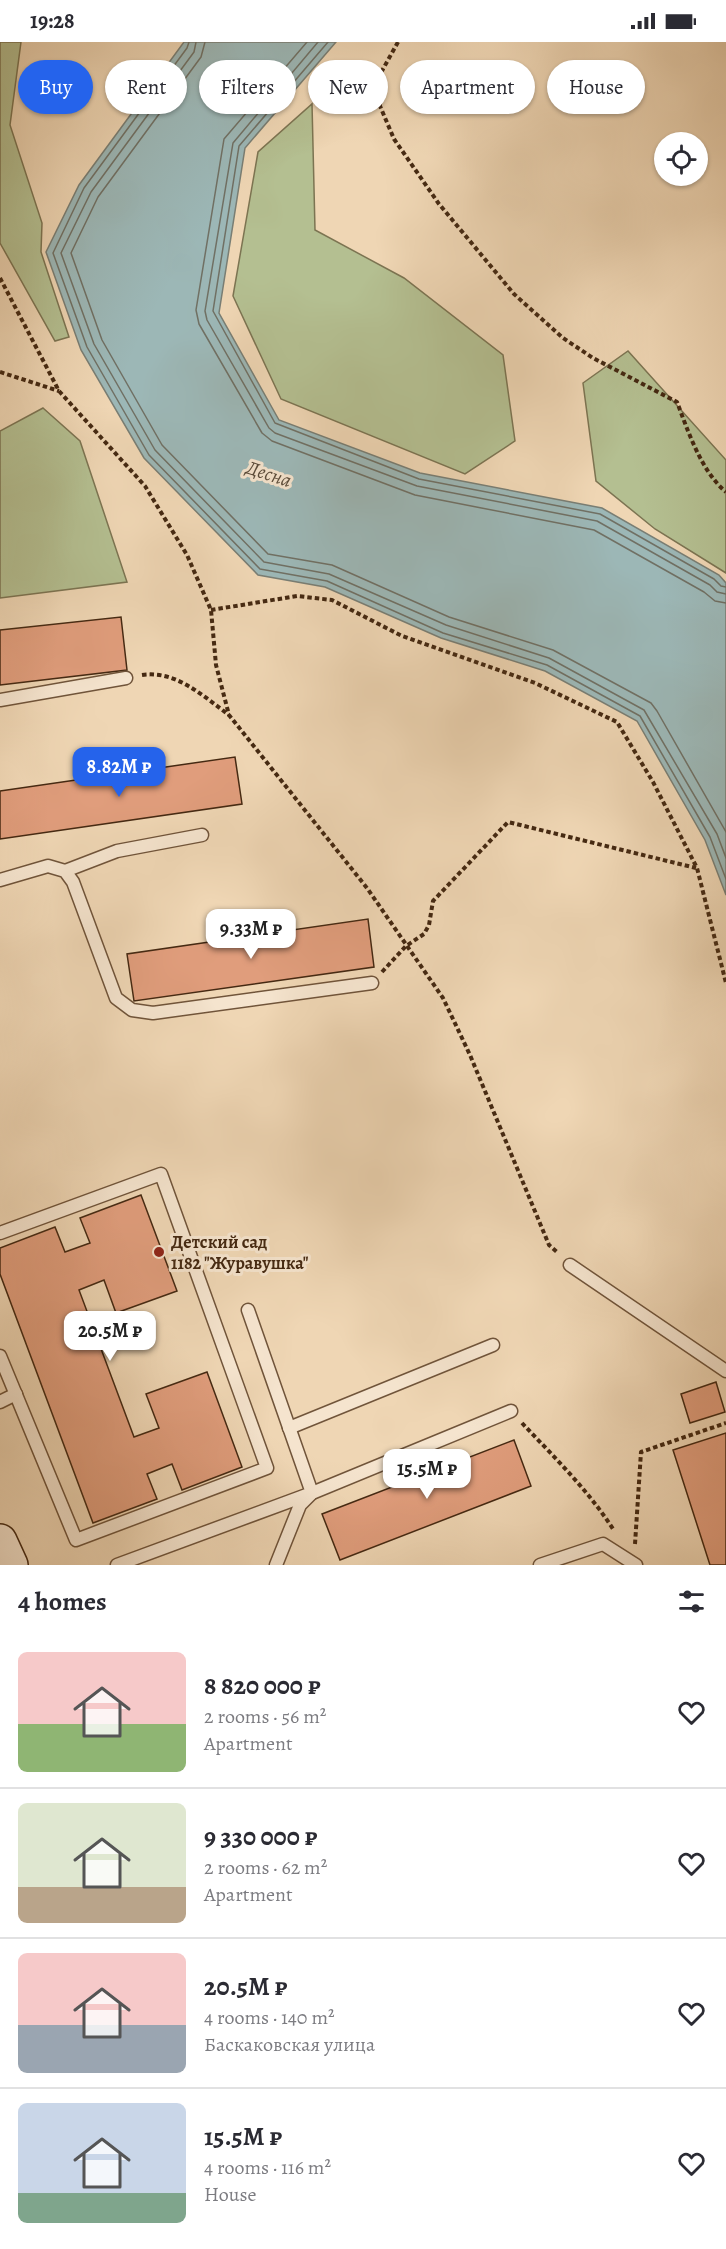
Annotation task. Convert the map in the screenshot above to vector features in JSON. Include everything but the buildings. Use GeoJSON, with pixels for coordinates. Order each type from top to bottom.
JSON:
{"type":"FeatureCollection","features":[{"type":"Feature","properties":{"kind":"street"},"geometry":{"type":"LineString","coordinates":[[0,1541],[11,1565]]}},
{"type":"Feature","properties":{"kind":"lane"},"geometry":{"type":"LineString","coordinates":[[0,700],[126,678]]}},
{"type":"Feature","properties":{"kind":"lane"},"geometry":{"type":"LineString","coordinates":[[0,880],[48,866],[65,871],[117,851],[202,835]]}},
{"type":"Feature","properties":{"kind":"lane"},"geometry":{"type":"LineString","coordinates":[[65,871],[73,882],[116,998],[132,1010],[153,1013],[372,983]]}},
{"type":"Feature","properties":{"kind":"lane"},"geometry":{"type":"LineString","coordinates":[[0,1233],[161,1174],[267,1468],[76,1540],[0,1356]]}},
{"type":"Feature","properties":{"kind":"lane"},"geometry":{"type":"LineString","coordinates":[[570,1265],[726,1371]]}},
{"type":"Feature","properties":{"kind":"lane"},"geometry":{"type":"LineString","coordinates":[[248,1310],[312,1493]]}},
{"type":"Feature","properties":{"kind":"lane"},"geometry":{"type":"LineString","coordinates":[[289,1428],[493,1345]]}},
{"type":"Feature","properties":{"kind":"lane"},"geometry":{"type":"LineString","coordinates":[[0,1402],[16,1394]]}},
{"type":"Feature","properties":{"kind":"lane"},"geometry":{"type":"LineString","coordinates":[[117,1565],[312,1493],[511,1411]]}},
{"type":"Feature","properties":{"kind":"lane"},"geometry":{"type":"LineString","coordinates":[[276,1565],[300,1505],[312,1493]]}},
{"type":"Feature","properties":{"kind":"lane"},"geometry":{"type":"LineString","coordinates":[[540,1565],[603,1544],[635,1564]]}},
{"type":"Feature","properties":{"kind":"path"},"geometry":{"type":"LineString","coordinates":[[398,42],[378,78],[380,106],[394,139],[440,204],[514,294],[563,338],[593,358],[677,402],[691,441],[719,486],[726,492]]}},
{"type":"Feature","properties":{"kind":"path"},"geometry":{"type":"LineString","coordinates":[[0,278],[60,391],[146,486],[187,555],[211,610],[216,665],[229,715]]}},
{"type":"Feature","properties":{"kind":"path"},"geometry":{"type":"LineString","coordinates":[[0,372],[60,391]]}},
{"type":"Feature","properties":{"kind":"path"},"geometry":{"type":"LineString","coordinates":[[211,610],[297,596],[332,600],[402,636],[535,682],[617,722],[653,783],[697,868],[726,983]]}},
{"type":"Feature","properties":{"kind":"path"},"geometry":{"type":"LineString","coordinates":[[126,678],[155,673],[176,679],[229,715],[367,888],[443,998],[470,1055],[549,1245],[570,1265]]}},
{"type":"Feature","properties":{"kind":"path"},"geometry":{"type":"LineString","coordinates":[[372,983],[406,946],[423,934],[429,925],[433,901],[508,822],[697,868]]}},
{"type":"Feature","properties":{"kind":"path"},"geometry":{"type":"LineString","coordinates":[[511,1411],[602,1512],[635,1564]]}},
{"type":"Feature","properties":{"kind":"path"},"geometry":{"type":"LineString","coordinates":[[635,1564],[641,1452],[726,1424]]}},
{"type":"Feature","properties":{"kind":"green space"},"geometry":{"type":"Polygon","coordinates":[[[0,42],[21,42],[10,125],[42,223],[41,252],[69,337],[55,341],[0,243],[0,42]]]}},
{"type":"Feature","properties":{"kind":"green space"},"geometry":{"type":"Polygon","coordinates":[[[308,108],[308,114],[312,114],[315,230],[404,278],[503,355],[515,441],[465,474],[281,399],[233,296],[258,152],[308,108]]]}},
{"type":"Feature","properties":{"kind":"green space"},"geometry":{"type":"Polygon","coordinates":[[[628,351],[726,460],[726,573],[655,529],[596,481],[583,383],[628,351]]]}},
{"type":"Feature","properties":{"kind":"green space"},"geometry":{"type":"Polygon","coordinates":[[[43,408],[80,441],[127,582],[0,598],[0,431],[43,408]]]}},
{"type":"Feature","properties":{"kind":"water","name":"Десна"},"geometry":{"type":"Polygon","coordinates":[[[184,42],[336,42],[321,60],[308,60],[308,75],[296,89],[296,60],[199,60],[199,114],[274,114],[245,148],[219,313],[279,420],[420,473],[602,508],[719,575],[726,583],[726,895],[705,840],[637,721],[545,671],[441,638],[325,587],[258,575],[144,458],[81,350],[46,252],[79,185],[131,114],[187,114],[187,60],[171,60],[184,42]]]}},
{"type":"Feature","properties":{"kind":"place","name":"Детский сад 1182 \"Журавушка\""},"geometry":{"type":"Point","coordinates":[159,1252]}}]}
